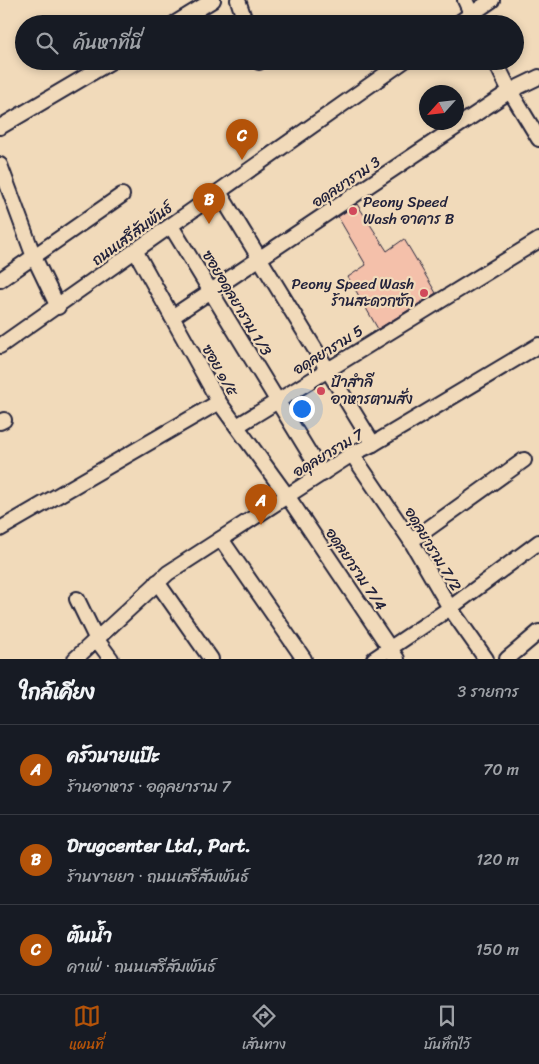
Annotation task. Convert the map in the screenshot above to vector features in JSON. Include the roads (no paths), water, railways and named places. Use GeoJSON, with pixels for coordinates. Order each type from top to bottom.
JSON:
{"type":"FeatureCollection","features":[{"type":"Feature","properties":{"kind":"street"},"geometry":{"type":"LineString","coordinates":[[189,15],[213,0]]}},
{"type":"Feature","properties":{"kind":"street"},"geometry":{"type":"LineString","coordinates":[[238,0],[243,15]]}},
{"type":"Feature","properties":{"kind":"street"},"geometry":{"type":"LineString","coordinates":[[465,0],[472,15]]}},
{"type":"Feature","properties":{"kind":"street"},"geometry":{"type":"LineString","coordinates":[[478,15],[492,0]]}},
{"type":"Feature","properties":{"kind":"street"},"geometry":{"type":"LineString","coordinates":[[0,127],[97,70]]}},
{"type":"Feature","properties":{"kind":"street","name":"ถนนเสรีสัมพันธ์"},"geometry":{"type":"LineString","coordinates":[[0,346],[136,252],[391,70]]}},
{"type":"Feature","properties":{"kind":"street"},"geometry":{"type":"LineString","coordinates":[[500,70],[539,140]]}},
{"type":"Feature","properties":{"kind":"street","name":"อดุลยาราม 3"},"geometry":{"type":"LineString","coordinates":[[172,317],[510,91],[539,76]]}},
{"type":"Feature","properties":{"kind":"street"},"geometry":{"type":"LineString","coordinates":[[0,165],[34,257],[58,307]]}},
{"type":"Feature","properties":{"kind":"street"},"geometry":{"type":"LineString","coordinates":[[219,192],[373,444]]}},
{"type":"Feature","properties":{"kind":"street"},"geometry":{"type":"LineString","coordinates":[[0,280],[122,195]]}},
{"type":"Feature","properties":{"kind":"street","name":"ซอยอดุลยาราม 1/3"},"geometry":{"type":"LineString","coordinates":[[171,226],[322,474]]}},
{"type":"Feature","properties":{"kind":"street","name":"อดุลยาราม 5"},"geometry":{"type":"LineString","coordinates":[[237,426],[539,240]]}},
{"type":"Feature","properties":{"kind":"street","name":"ซอย ๑/๕"},"geometry":{"type":"LineString","coordinates":[[136,252],[219,402],[288,497]]}},
{"type":"Feature","properties":{"kind":"street","name":"อดุลยาราม 7"},"geometry":{"type":"LineString","coordinates":[[75,659],[168,573],[352,454],[373,444],[539,345]]}},
{"type":"Feature","properties":{"kind":"street"},"geometry":{"type":"LineString","coordinates":[[0,529],[219,402]]}},
{"type":"Feature","properties":{"kind":"street","name":"อดุลยาราม 7/2"},"geometry":{"type":"LineString","coordinates":[[352,454],[411,541],[450,608],[486,659]]}},
{"type":"Feature","properties":{"kind":"street"},"geometry":{"type":"LineString","coordinates":[[411,541],[524,460]]}},
{"type":"Feature","properties":{"kind":"street","name":"อดุลยาราม 7/4"},"geometry":{"type":"LineString","coordinates":[[288,497],[393,654]]}},
{"type":"Feature","properties":{"kind":"street"},"geometry":{"type":"LineString","coordinates":[[221,539],[304,659]]}},
{"type":"Feature","properties":{"kind":"street"},"geometry":{"type":"LineString","coordinates":[[374,659],[393,654],[450,608],[539,542]]}},
{"type":"Feature","properties":{"kind":"street"},"geometry":{"type":"LineString","coordinates":[[157,582],[211,659]]}},
{"type":"Feature","properties":{"kind":"street"},"geometry":{"type":"LineString","coordinates":[[77,599],[97,640],[111,659]]}},
{"type":"Feature","properties":{"kind":"street"},"geometry":{"type":"LineString","coordinates":[[507,659],[539,632]]}},
{"type":"Feature","properties":{"kind":"place","name":"ต้นน้ำ"},"geometry":{"type":"Point","coordinates":[242,160]}},
{"type":"Feature","properties":{"kind":"place","name":"Peony Speed Wash อาคาร B"},"geometry":{"type":"Point","coordinates":[353,211]}},
{"type":"Feature","properties":{"kind":"place","name":"Drugcenter Ltd., Part."},"geometry":{"type":"Point","coordinates":[209,224]}},
{"type":"Feature","properties":{"kind":"place","name":"Peony Speed Wash ร้านสะดวกซัก"},"geometry":{"type":"Point","coordinates":[424,293]}},
{"type":"Feature","properties":{"kind":"place","name":"ป้าสำลี อาหารตามสั่ง"},"geometry":{"type":"Point","coordinates":[321,391]}},
{"type":"Feature","properties":{"kind":"place","name":"ครัวนายแป๊ะ"},"geometry":{"type":"Point","coordinates":[261,525]}}]}
